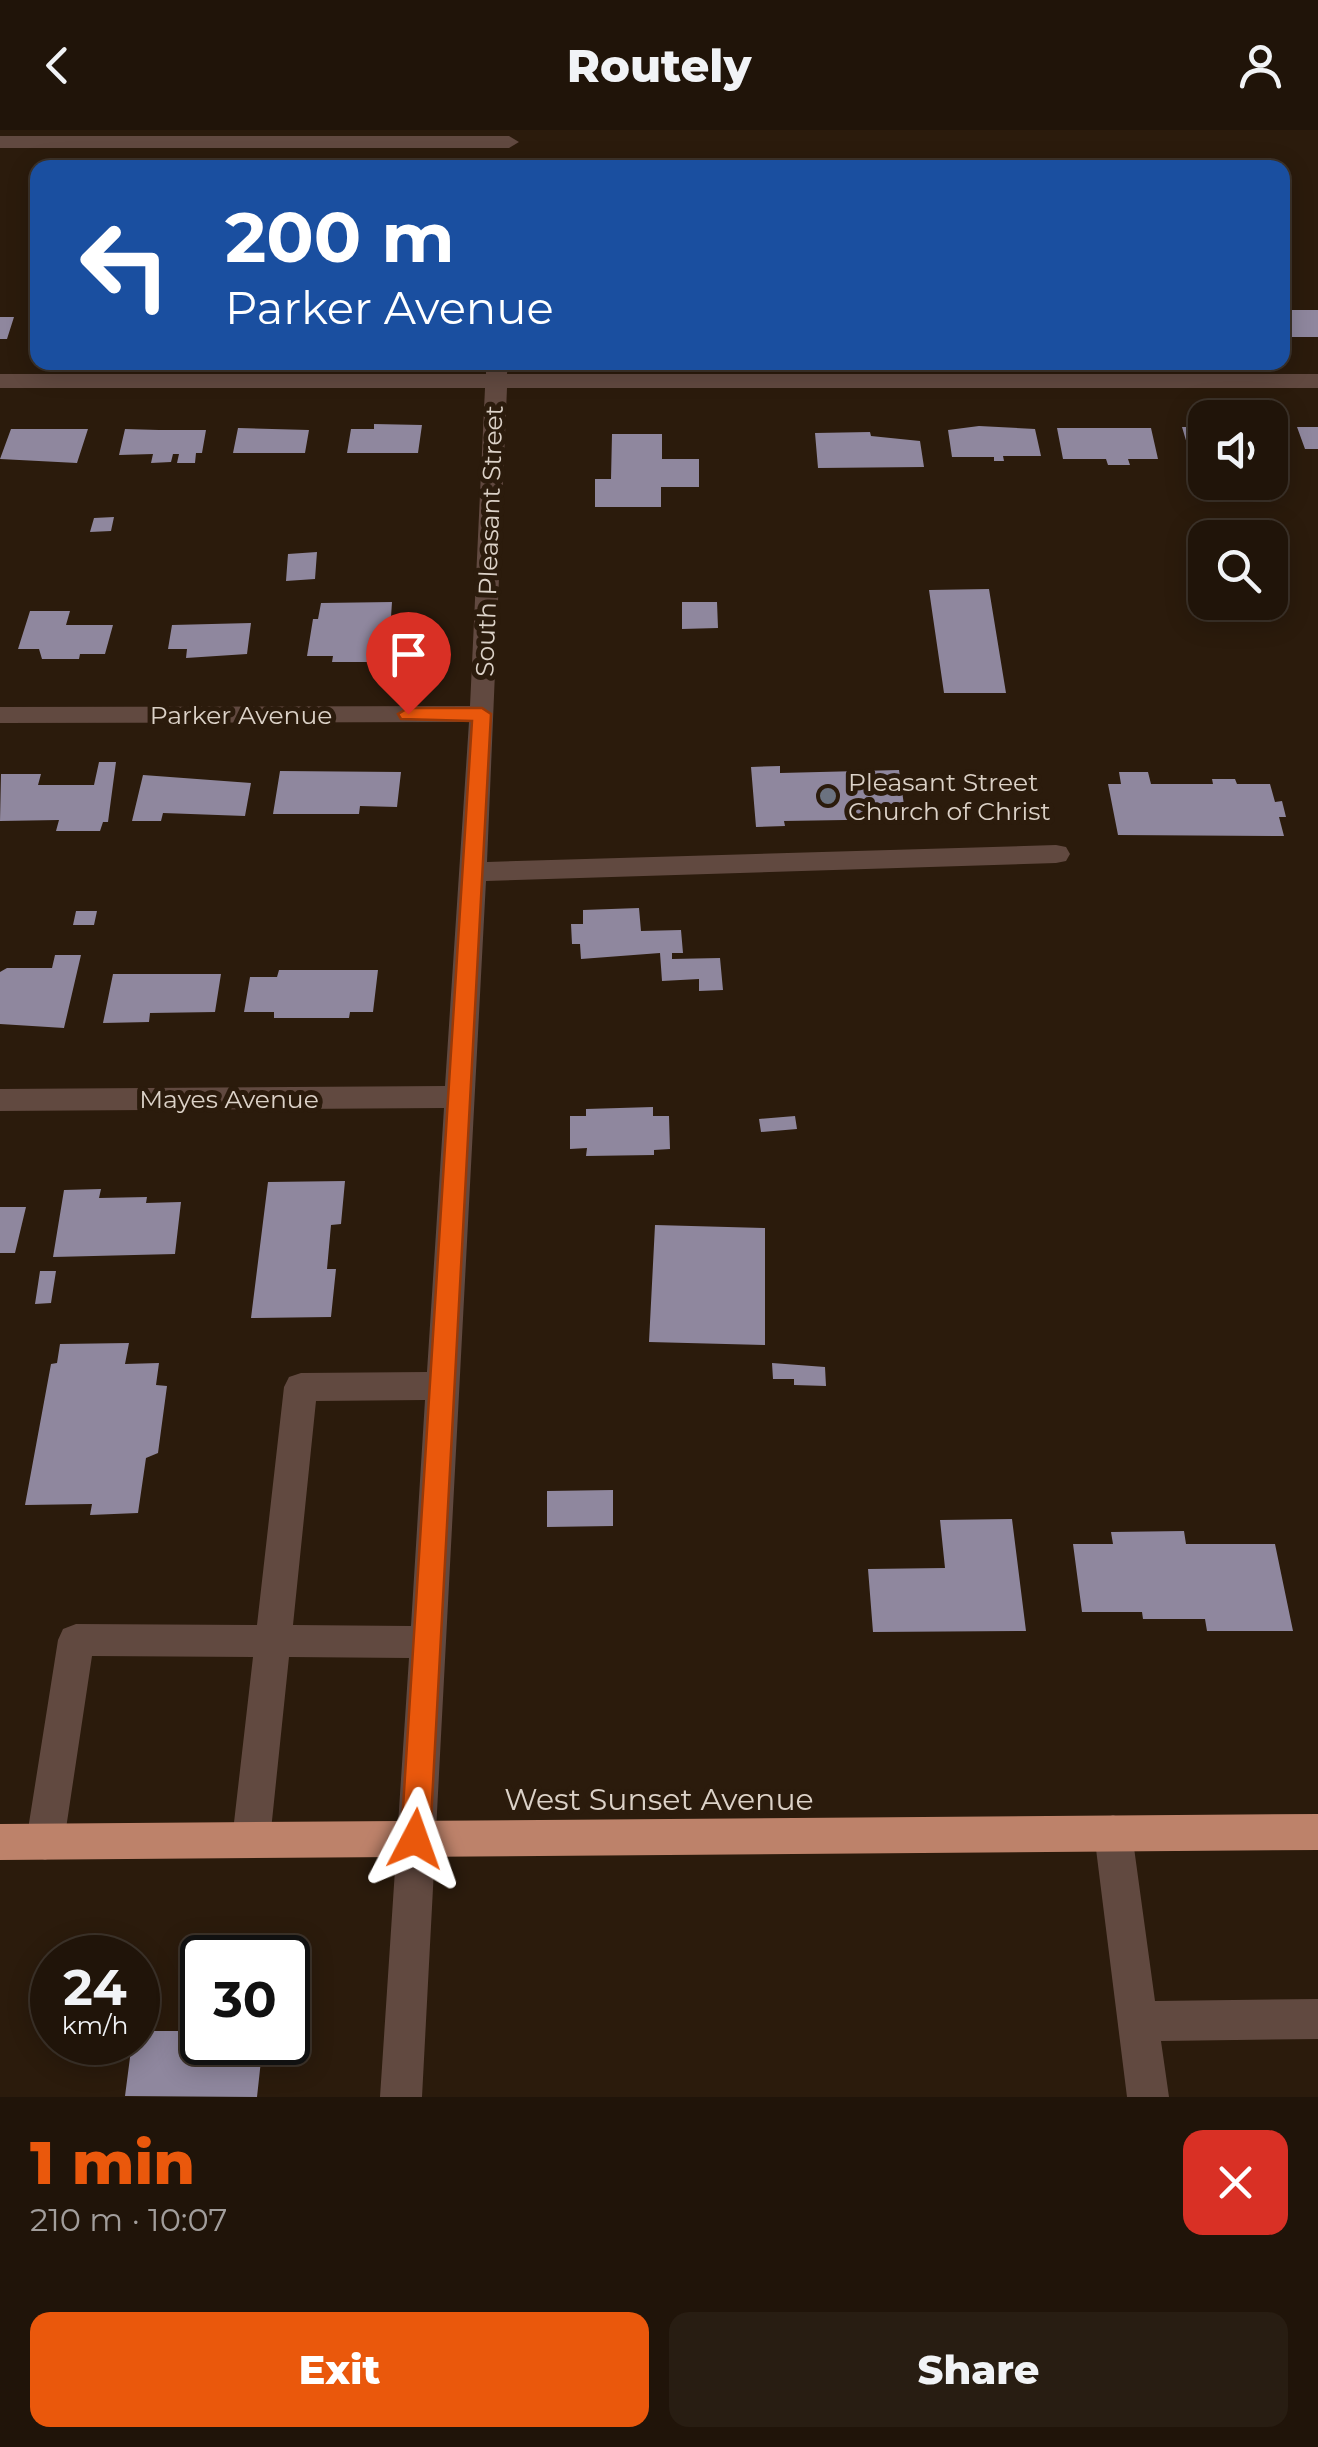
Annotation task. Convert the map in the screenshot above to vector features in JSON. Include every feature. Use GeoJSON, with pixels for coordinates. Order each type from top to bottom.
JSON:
{"type":"FeatureCollection","features":[{"type":"Feature","properties":{"kind":"highway","name":"West Sunset Avenue"},"geometry":{"type":"LineString","coordinates":[[0,1842],[1318,1832]]}},
{"type":"Feature","properties":{"kind":"street"},"geometry":{"type":"LineString","coordinates":[[0,142],[509,136]]}},
{"type":"Feature","properties":{"kind":"street"},"geometry":{"type":"LineString","coordinates":[[0,381],[497,372],[1318,380]]}},
{"type":"Feature","properties":{"kind":"street","name":"South Pleasant Street"},"geometry":{"type":"LineString","coordinates":[[401,2097],[482,714],[497,372]]}},
{"type":"Feature","properties":{"kind":"street","name":"Parker Avenue"},"geometry":{"type":"LineString","coordinates":[[0,715],[482,714]]}},
{"type":"Feature","properties":{"kind":"street"},"geometry":{"type":"LineString","coordinates":[[471,872],[1056,854]]}},
{"type":"Feature","properties":{"kind":"street","name":"Mayes Avenue"},"geometry":{"type":"LineString","coordinates":[[0,1100],[458,1098]]}},
{"type":"Feature","properties":{"kind":"street"},"geometry":{"type":"LineString","coordinates":[[250,1840],[301,1388],[442,1386]]}},
{"type":"Feature","properties":{"kind":"street"},"geometry":{"type":"LineString","coordinates":[[45,1842],[76,1640],[429,1642]]}},
{"type":"Feature","properties":{"kind":"street"},"geometry":{"type":"LineString","coordinates":[[1112,1834],[1148,2097]]}},
{"type":"Feature","properties":{"kind":"street"},"geometry":{"type":"LineString","coordinates":[[1137,2021],[1318,2019]]}},
{"type":"Feature","properties":{"kind":"building"},"geometry":{"type":"Polygon","coordinates":[[[1290,310],[1318,310],[1318,337],[1290,337],[1290,310]]]}},
{"type":"Feature","properties":{"kind":"building"},"geometry":{"type":"Polygon","coordinates":[[[0,317],[14,317],[7,339],[0,339],[0,317]]]}},
{"type":"Feature","properties":{"kind":"building"},"geometry":{"type":"Polygon","coordinates":[[[374,424],[422,425],[418,453],[347,453],[351,429],[374,429],[374,424]]]}},
{"type":"Feature","properties":{"kind":"building"},"geometry":{"type":"Polygon","coordinates":[[[979,426],[1035,429],[1041,456],[1003,456],[1004,461],[994,461],[994,457],[952,457],[948,430],[979,426]]]}},
{"type":"Feature","properties":{"kind":"building"},"geometry":{"type":"Polygon","coordinates":[[[1297,427],[1318,427],[1318,449],[1305,449],[1297,427]]]}},
{"type":"Feature","properties":{"kind":"building"},"geometry":{"type":"Polygon","coordinates":[[[238,428],[309,430],[305,453],[233,453],[238,428]]]}},
{"type":"Feature","properties":{"kind":"building"},"geometry":{"type":"Polygon","coordinates":[[[1057,428],[1151,428],[1158,459],[1128,459],[1130,465],[1108,465],[1106,459],[1063,459],[1057,428]]]}},
{"type":"Feature","properties":{"kind":"building"},"geometry":{"type":"Polygon","coordinates":[[[11,429],[88,429],[77,463],[0,459],[11,429]]]}},
{"type":"Feature","properties":{"kind":"building"},"geometry":{"type":"Polygon","coordinates":[[[125,429],[206,430],[202,453],[196,453],[195,463],[177,463],[179,454],[173,454],[171,462],[151,463],[153,454],[119,455],[125,429]]]}},
{"type":"Feature","properties":{"kind":"building"},"geometry":{"type":"Polygon","coordinates":[[[870,432],[871,436],[920,441],[924,467],[818,468],[815,433],[870,432]]]}},
{"type":"Feature","properties":{"kind":"building"},"geometry":{"type":"Polygon","coordinates":[[[612,434],[662,434],[662,459],[699,459],[699,487],[661,487],[661,507],[595,507],[595,479],[611,479],[612,434]]]}},
{"type":"Feature","properties":{"kind":"building"},"geometry":{"type":"Polygon","coordinates":[[[114,517],[111,531],[90,532],[94,518],[114,517]]]}},
{"type":"Feature","properties":{"kind":"building"},"geometry":{"type":"Polygon","coordinates":[[[317,552],[315,579],[286,581],[288,554],[317,552]]]}},
{"type":"Feature","properties":{"kind":"building"},"geometry":{"type":"Polygon","coordinates":[[[989,589],[1006,693],[944,693],[929,590],[989,589]]]}},
{"type":"Feature","properties":{"kind":"building"},"geometry":{"type":"Polygon","coordinates":[[[392,602],[391,617],[397,617],[393,647],[369,647],[367,662],[332,662],[333,656],[307,656],[313,619],[318,619],[321,603],[392,602]]]}},
{"type":"Feature","properties":{"kind":"building"},"geometry":{"type":"Polygon","coordinates":[[[682,602],[717,602],[718,628],[682,629],[682,602]]]}},
{"type":"Feature","properties":{"kind":"building"},"geometry":{"type":"Polygon","coordinates":[[[30,611],[70,611],[66,625],[113,625],[105,654],[42,659],[39,649],[18,649],[30,611]]]}},
{"type":"Feature","properties":{"kind":"building"},"geometry":{"type":"Polygon","coordinates":[[[251,623],[247,654],[186,658],[187,649],[168,649],[172,625],[251,623]]]}},
{"type":"Feature","properties":{"kind":"building"},"geometry":{"type":"Polygon","coordinates":[[[99,762],[116,762],[108,822],[103,822],[100,831],[56,831],[59,820],[0,821],[1,774],[41,774],[38,785],[94,785],[99,762]]]}},
{"type":"Feature","properties":{"kind":"building","name":"Pleasant Street Church of Christ"},"geometry":{"type":"Polygon","coordinates":[[[780,766],[780,773],[899,770],[906,819],[784,821],[785,826],[756,827],[751,767],[780,766]]]}},
{"type":"Feature","properties":{"kind":"building"},"geometry":{"type":"Polygon","coordinates":[[[280,771],[401,772],[397,807],[360,806],[359,814],[273,814],[280,771]]]}},
{"type":"Feature","properties":{"kind":"building"},"geometry":{"type":"Polygon","coordinates":[[[1119,772],[1148,772],[1151,784],[1213,784],[1212,779],[1235,779],[1237,784],[1270,784],[1275,802],[1282,801],[1286,817],[1279,817],[1284,836],[1118,835],[1108,784],[1121,784],[1119,772]]]}},
{"type":"Feature","properties":{"kind":"building"},"geometry":{"type":"Polygon","coordinates":[[[143,775],[251,783],[245,816],[163,813],[161,821],[132,821],[143,775]]]}},
{"type":"Feature","properties":{"kind":"building"},"geometry":{"type":"Polygon","coordinates":[[[639,908],[641,931],[681,930],[683,953],[672,953],[672,959],[720,958],[723,990],[699,991],[699,979],[662,981],[660,953],[581,959],[580,944],[572,944],[571,924],[583,924],[583,910],[639,908]]]}},
{"type":"Feature","properties":{"kind":"building"},"geometry":{"type":"Polygon","coordinates":[[[76,911],[97,911],[94,925],[73,925],[76,911]]]}},
{"type":"Feature","properties":{"kind":"building"},"geometry":{"type":"Polygon","coordinates":[[[55,955],[81,955],[64,1028],[0,1024],[0,972],[7,968],[52,968],[55,955]]]}},
{"type":"Feature","properties":{"kind":"building"},"geometry":{"type":"Polygon","coordinates":[[[279,970],[378,970],[373,1012],[350,1012],[349,1018],[274,1018],[274,1012],[244,1012],[250,977],[277,977],[279,970]]]}},
{"type":"Feature","properties":{"kind":"building"},"geometry":{"type":"Polygon","coordinates":[[[113,974],[221,974],[215,1012],[150,1013],[149,1022],[103,1023],[113,974]]]}},
{"type":"Feature","properties":{"kind":"building"},"geometry":{"type":"Polygon","coordinates":[[[653,1107],[653,1116],[669,1116],[670,1149],[654,1150],[654,1155],[586,1156],[587,1148],[570,1149],[570,1116],[586,1116],[586,1109],[653,1107]]]}},
{"type":"Feature","properties":{"kind":"building"},"geometry":{"type":"Polygon","coordinates":[[[795,1116],[797,1129],[761,1132],[759,1119],[795,1116]]]}},
{"type":"Feature","properties":{"kind":"building"},"geometry":{"type":"Polygon","coordinates":[[[345,1181],[341,1224],[331,1225],[327,1269],[336,1269],[331,1317],[251,1318],[268,1182],[345,1181]]]}},
{"type":"Feature","properties":{"kind":"building"},"geometry":{"type":"Polygon","coordinates":[[[101,1189],[99,1198],[147,1197],[146,1203],[181,1202],[175,1254],[53,1257],[64,1190],[101,1189]]]}},
{"type":"Feature","properties":{"kind":"building"},"geometry":{"type":"Polygon","coordinates":[[[0,1207],[26,1207],[15,1253],[0,1253],[0,1207]]]}},
{"type":"Feature","properties":{"kind":"building"},"geometry":{"type":"Polygon","coordinates":[[[655,1225],[765,1228],[765,1345],[649,1342],[655,1225]]]}},
{"type":"Feature","properties":{"kind":"building"},"geometry":{"type":"Polygon","coordinates":[[[40,1271],[56,1271],[51,1303],[35,1304],[40,1271]]]}},
{"type":"Feature","properties":{"kind":"building"},"geometry":{"type":"Polygon","coordinates":[[[129,1343],[125,1364],[159,1363],[156,1385],[167,1386],[158,1453],[146,1458],[138,1513],[90,1515],[92,1504],[25,1505],[51,1364],[57,1363],[60,1344],[129,1343]]]}},
{"type":"Feature","properties":{"kind":"building"},"geometry":{"type":"Polygon","coordinates":[[[772,1363],[825,1367],[826,1386],[794,1385],[794,1379],[773,1379],[772,1363]]]}},
{"type":"Feature","properties":{"kind":"building"},"geometry":{"type":"Polygon","coordinates":[[[613,1490],[613,1526],[547,1527],[547,1491],[613,1490]]]}},
{"type":"Feature","properties":{"kind":"building"},"geometry":{"type":"Polygon","coordinates":[[[1012,1519],[1026,1631],[873,1632],[868,1569],[945,1568],[940,1520],[1012,1519]]]}},
{"type":"Feature","properties":{"kind":"building"},"geometry":{"type":"Polygon","coordinates":[[[1184,1531],[1186,1544],[1275,1544],[1293,1631],[1207,1631],[1205,1619],[1143,1619],[1142,1612],[1082,1612],[1073,1544],[1113,1544],[1111,1532],[1184,1531]]]}},
{"type":"Feature","properties":{"kind":"building"},"geometry":{"type":"Polygon","coordinates":[[[160,2031],[180,2031],[180,2065],[260,2065],[257,2097],[125,2096],[129,2065],[160,2065],[160,2031]]]}},
{"type":"Feature","properties":{"kind":"place","name":"Pleasant Street Church of Christ"},"geometry":{"type":"Point","coordinates":[828,796]}},
{"type":"Feature","properties":{"kind":"route"},"geometry":{"type":"LineString","coordinates":[[408,714],[482,714],[415,1839]]}}]}
